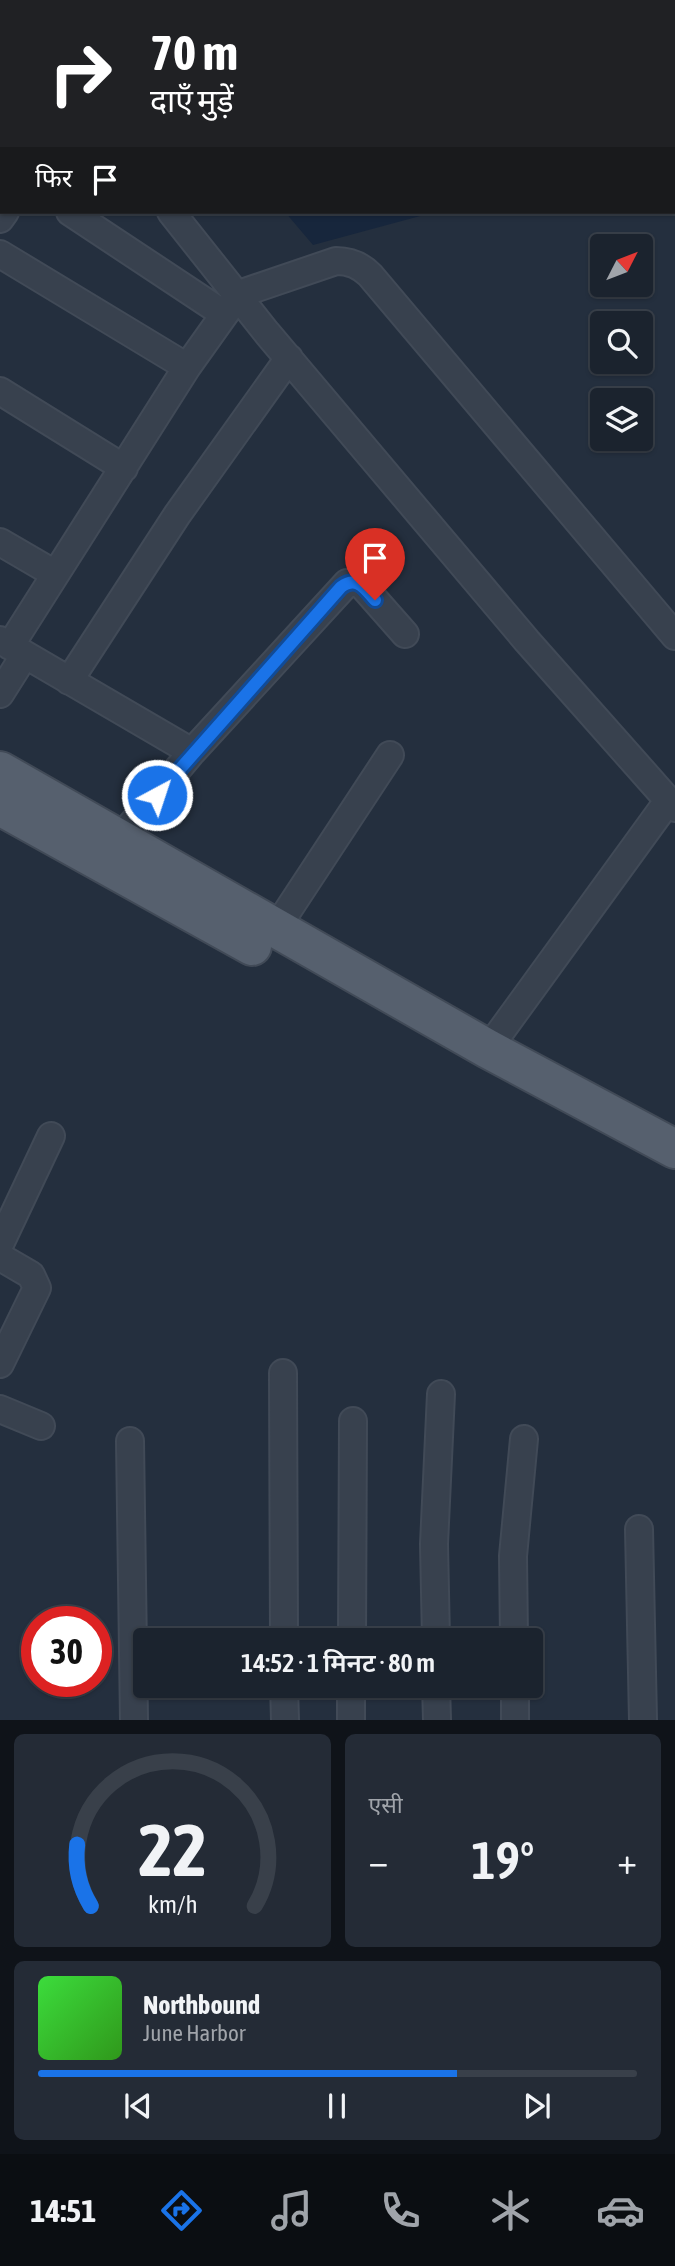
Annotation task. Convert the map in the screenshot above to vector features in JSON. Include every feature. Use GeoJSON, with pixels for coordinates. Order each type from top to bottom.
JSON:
{"type":"FeatureCollection","features":[{"type":"Feature","properties":{"kind":"main road"},"geometry":{"type":"LineString","coordinates":[[0,771],[488,1049],[601,1123],[675,1176]]}},
{"type":"Feature","properties":{"kind":"main road"},"geometry":{"type":"LineString","coordinates":[[0,806],[601,1123],[675,1149]]}},
{"type":"Feature","properties":{"kind":"street"},"geometry":{"type":"LineString","coordinates":[[74,214],[231,304],[289,358],[527,641],[671,805],[488,1049]]}},
{"type":"Feature","properties":{"kind":"street"},"geometry":{"type":"LineString","coordinates":[[172,214],[231,304]]}},
{"type":"Feature","properties":{"kind":"street"},"geometry":{"type":"LineString","coordinates":[[0,254],[187,367]]}},
{"type":"Feature","properties":{"kind":"street"},"geometry":{"type":"LineString","coordinates":[[0,694],[11,647],[187,367],[231,304],[336,261],[346,261],[362,267],[675,636]]}},
{"type":"Feature","properties":{"kind":"street"},"geometry":{"type":"LineString","coordinates":[[69,681],[177,515],[289,358]]}},
{"type":"Feature","properties":{"kind":"street"},"geometry":{"type":"LineString","coordinates":[[0,391],[124,468]]}},
{"type":"Feature","properties":{"kind":"street"},"geometry":{"type":"LineString","coordinates":[[0,542],[55,574]]}},
{"type":"Feature","properties":{"kind":"street"},"geometry":{"type":"LineString","coordinates":[[121,838],[192,752],[347,583],[360,583],[405,634]]}},
{"type":"Feature","properties":{"kind":"street"},"geometry":{"type":"LineString","coordinates":[[11,647],[192,752]]}},
{"type":"Feature","properties":{"kind":"street"},"geometry":{"type":"LineString","coordinates":[[275,930],[390,755]]}},
{"type":"Feature","properties":{"kind":"street"},"geometry":{"type":"LineString","coordinates":[[0,1244],[51,1136]]}},
{"type":"Feature","properties":{"kind":"street"},"geometry":{"type":"LineString","coordinates":[[0,1257],[31,1275],[37,1288],[0,1364]]}},
{"type":"Feature","properties":{"kind":"street"},"geometry":{"type":"LineString","coordinates":[[283,1373],[284,1628]]}},
{"type":"Feature","properties":{"kind":"street"},"geometry":{"type":"LineString","coordinates":[[436,1628],[434,1544],[441,1394]]}},
{"type":"Feature","properties":{"kind":"street"},"geometry":{"type":"LineString","coordinates":[[0,1409],[41,1426]]}},
{"type":"Feature","properties":{"kind":"street"},"geometry":{"type":"LineString","coordinates":[[352,1628],[353,1421]]}},
{"type":"Feature","properties":{"kind":"street"},"geometry":{"type":"LineString","coordinates":[[514,1628],[513,1556],[524,1439]]}},
{"type":"Feature","properties":{"kind":"street"},"geometry":{"type":"LineString","coordinates":[[130,1441],[134,1720]]}},
{"type":"Feature","properties":{"kind":"street"},"geometry":{"type":"LineString","coordinates":[[639,1529],[643,1720]]}},
{"type":"Feature","properties":{"kind":"street"},"geometry":{"type":"LineString","coordinates":[[284,1698],[285,1720]]}},
{"type":"Feature","properties":{"kind":"street"},"geometry":{"type":"LineString","coordinates":[[351,1698],[351,1720]]}},
{"type":"Feature","properties":{"kind":"street"},"geometry":{"type":"LineString","coordinates":[[436,1698],[437,1720]]}},
{"type":"Feature","properties":{"kind":"street"},"geometry":{"type":"LineString","coordinates":[[515,1698],[515,1720]]}},
{"type":"Feature","properties":{"kind":"water"},"geometry":{"type":"Polygon","coordinates":[[[287,214],[428,214],[313,245],[287,214]]]}},
{"type":"Feature","properties":{"kind":"route"},"geometry":{"type":"LineString","coordinates":[[157,795],[192,752],[341,587],[347,583],[360,583],[375,600]]}}]}
